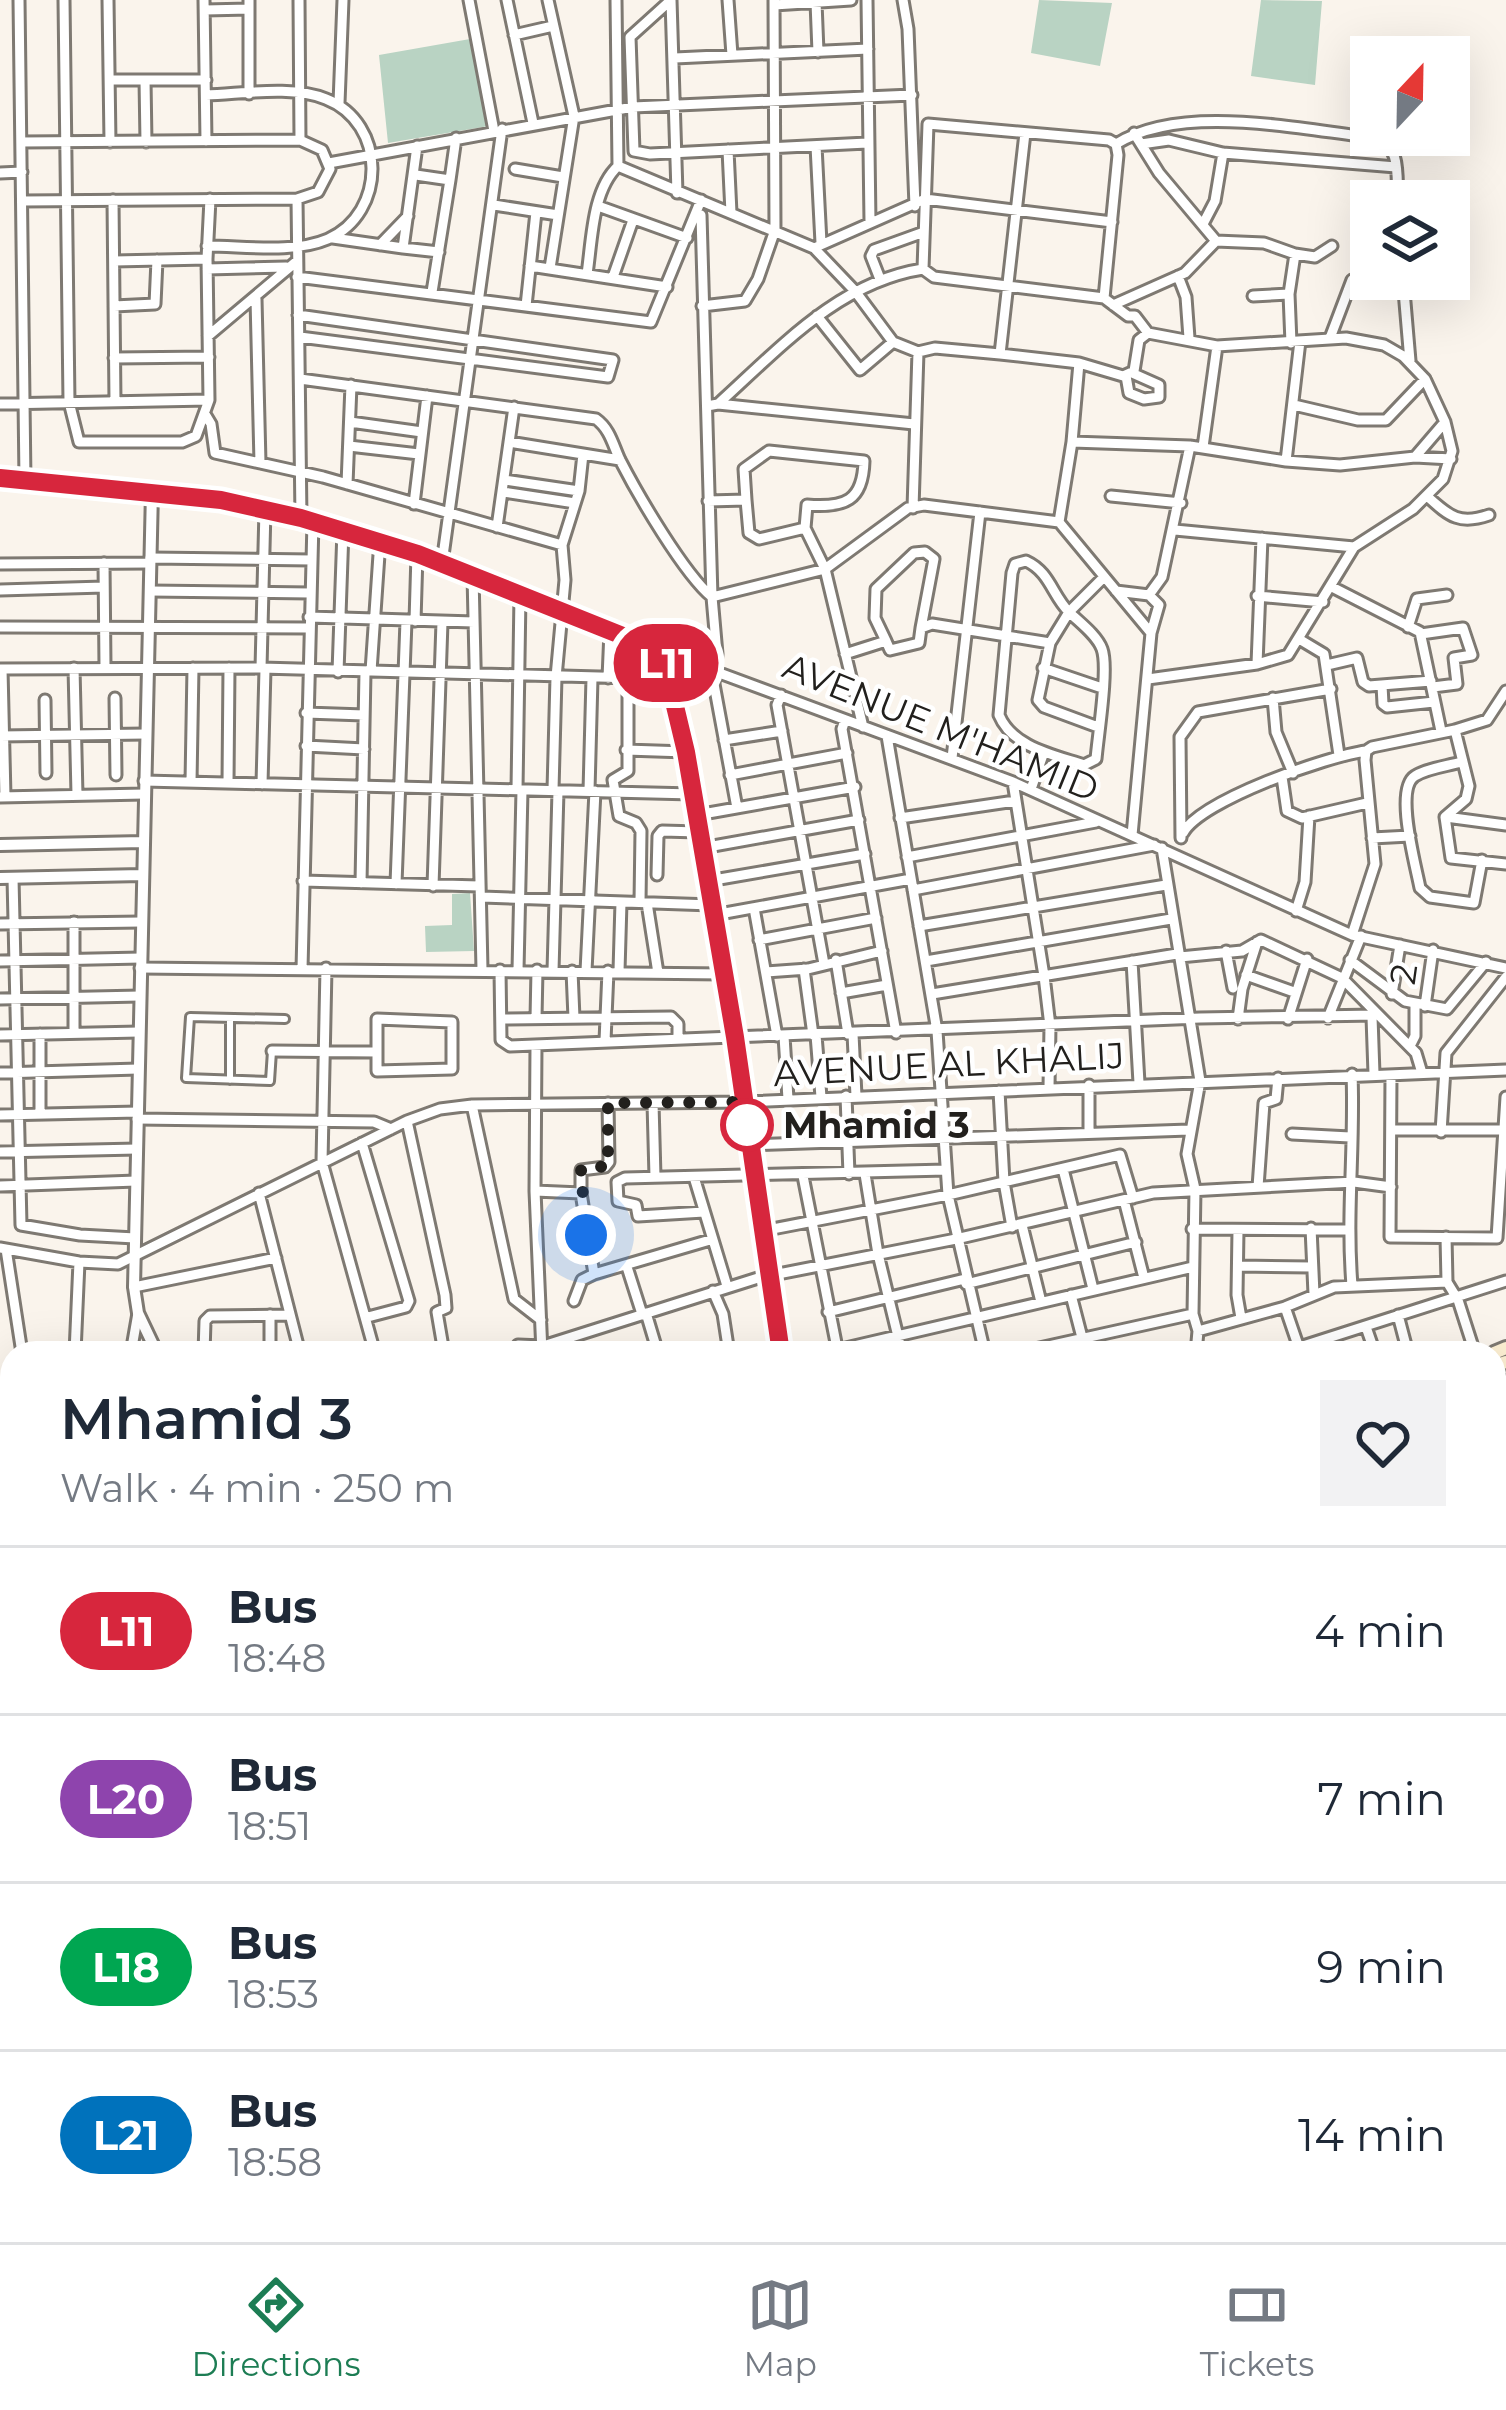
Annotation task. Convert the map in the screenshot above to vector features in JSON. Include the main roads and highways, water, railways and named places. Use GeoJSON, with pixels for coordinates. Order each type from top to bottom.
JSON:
{"type":"FeatureCollection","features":[{"type":"Feature","properties":{"kind":"place","name":"Mhamid 3"},"geometry":{"type":"Point","coordinates":[747,1125]}}]}
